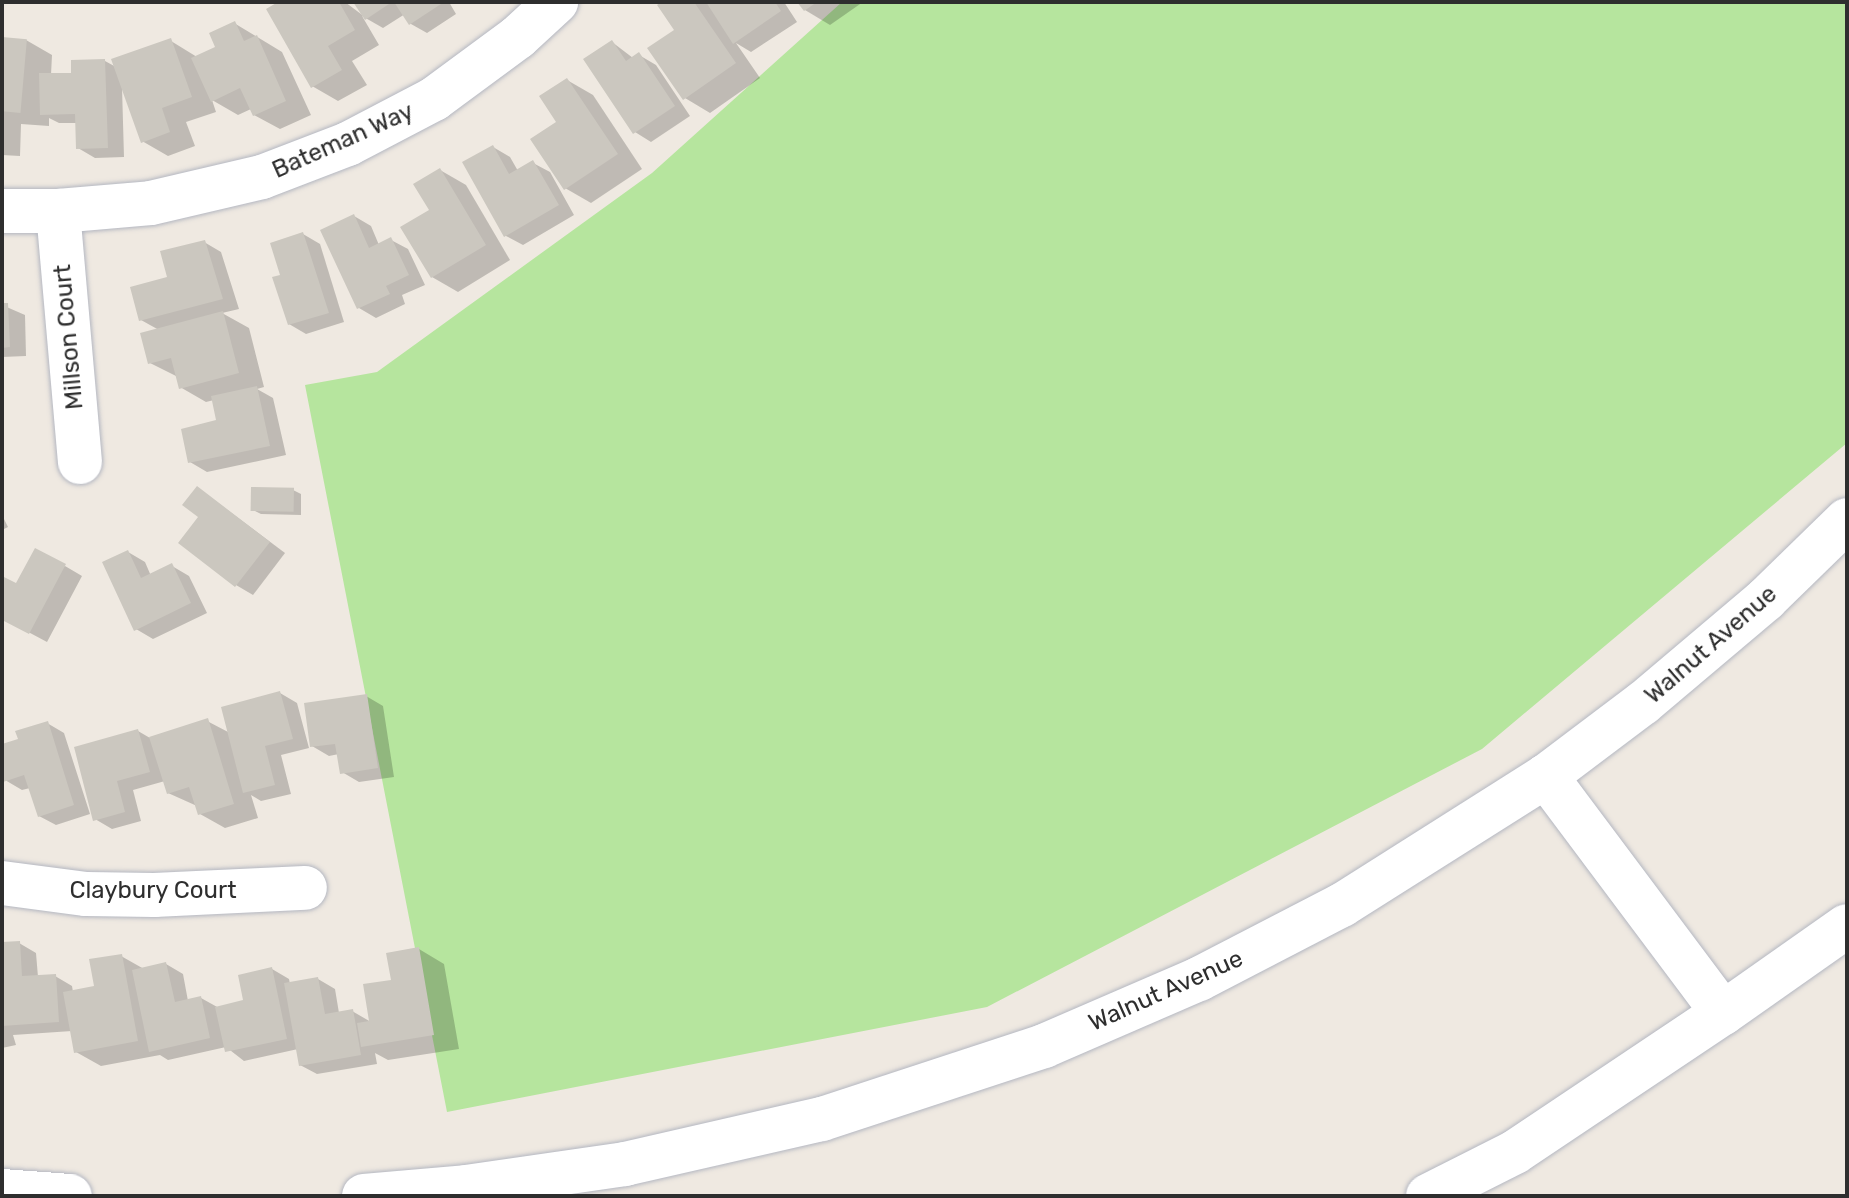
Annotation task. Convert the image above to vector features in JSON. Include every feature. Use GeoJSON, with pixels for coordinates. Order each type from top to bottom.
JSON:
{"type":"FeatureCollection","features":[{"type":"Feature","properties":{"kind":"street","name":"Bateman Way"},"geometry":{"type":"LineString","coordinates":[[2,211],[58,211],[151,203],[262,177],[348,144],[434,99],[518,37],[556,2]]}},
{"type":"Feature","properties":{"kind":"street","name":"Millson Court"},"geometry":{"type":"LineString","coordinates":[[58,211],[80,462]]}},
{"type":"Feature","properties":{"kind":"street","name":"Walnut Avenue"},"geometry":{"type":"LineString","coordinates":[[364,1196],[466,1187],[625,1164],[704,1148],[899,1096],[1044,1046],[1199,979],[1342,905],[1546,776],[1643,703],[1766,599],[1847,520]]}},
{"type":"Feature","properties":{"kind":"street"},"geometry":{"type":"LineString","coordinates":[[1546,776],[1723,1013]]}},
{"type":"Feature","properties":{"kind":"street","name":"Claybury Court"},"geometry":{"type":"LineString","coordinates":[[2,883],[86,894],[140,895],[305,888]]}},
{"type":"Feature","properties":{"kind":"street"},"geometry":{"type":"LineString","coordinates":[[1428,1196],[1515,1152],[1847,926]]}},
{"type":"Feature","properties":{"kind":"street"},"geometry":{"type":"LineString","coordinates":[[2,1191],[70,1196]]}},
{"type":"Feature","properties":{"kind":"green space"},"geometry":{"type":"Polygon","coordinates":[[[842,2],[1847,2],[1847,443],[1482,749],[987,1007],[447,1112],[305,385],[377,372],[652,173],[842,2]]]}},
{"type":"Feature","properties":{"kind":"building"},"geometry":{"type":"Polygon","coordinates":[[[278,2],[339,2],[355,30],[328,46],[342,70],[311,88],[266,9],[278,2]]]}},
{"type":"Feature","properties":{"kind":"building"},"geometry":{"type":"Polygon","coordinates":[[[353,2],[392,2],[365,20],[353,2]]]}},
{"type":"Feature","properties":{"kind":"building"},"geometry":{"type":"Polygon","coordinates":[[[394,2],[440,2],[441,4],[409,25],[394,2]]]}},
{"type":"Feature","properties":{"kind":"building"},"geometry":{"type":"Polygon","coordinates":[[[661,2],[694,2],[736,63],[683,100],[647,48],[674,30],[657,5],[661,2]]]}},
{"type":"Feature","properties":{"kind":"building"},"geometry":{"type":"Polygon","coordinates":[[[706,2],[775,2],[781,11],[733,44],[706,2]]]}},
{"type":"Feature","properties":{"kind":"building"},"geometry":{"type":"Polygon","coordinates":[[[797,2],[817,2],[804,11],[797,2]]]}},
{"type":"Feature","properties":{"kind":"building"},"geometry":{"type":"Polygon","coordinates":[[[235,21],[244,41],[257,35],[286,101],[253,116],[240,88],[211,102],[191,58],[215,47],[209,33],[235,21]]]}},
{"type":"Feature","properties":{"kind":"building"},"geometry":{"type":"Polygon","coordinates":[[[2,37],[27,39],[20,113],[2,111],[2,37]]]}},
{"type":"Feature","properties":{"kind":"building"},"geometry":{"type":"Polygon","coordinates":[[[171,38],[192,97],[162,108],[170,132],[141,143],[111,59],[171,38]]]}},
{"type":"Feature","properties":{"kind":"building"},"geometry":{"type":"Polygon","coordinates":[[[612,40],[626,61],[639,52],[675,106],[633,134],[583,59],[612,40]]]}},
{"type":"Feature","properties":{"kind":"building"},"geometry":{"type":"Polygon","coordinates":[[[105,59],[108,148],[76,149],[75,114],[40,115],[39,73],[71,73],[71,60],[105,59]]]}},
{"type":"Feature","properties":{"kind":"building"},"geometry":{"type":"Polygon","coordinates":[[[567,78],[618,154],[564,190],[530,139],[556,122],[539,96],[567,78]]]}},
{"type":"Feature","properties":{"kind":"building"},"geometry":{"type":"Polygon","coordinates":[[[493,145],[509,174],[533,160],[559,205],[504,237],[462,162],[493,145]]]}},
{"type":"Feature","properties":{"kind":"building"},"geometry":{"type":"Polygon","coordinates":[[[440,168],[486,245],[431,278],[400,227],[429,210],[413,184],[440,168]]]}},
{"type":"Feature","properties":{"kind":"building"},"geometry":{"type":"Polygon","coordinates":[[[354,214],[369,248],[391,237],[409,275],[386,286],[390,294],[357,309],[320,230],[354,214]]]}},
{"type":"Feature","properties":{"kind":"building"},"geometry":{"type":"Polygon","coordinates":[[[303,232],[329,313],[288,325],[272,277],[280,275],[270,243],[303,232]]]}},
{"type":"Feature","properties":{"kind":"building"},"geometry":{"type":"Polygon","coordinates":[[[205,240],[223,299],[139,321],[130,287],[167,277],[160,251],[205,240]]]}},
{"type":"Feature","properties":{"kind":"building"},"geometry":{"type":"Polygon","coordinates":[[[2,303],[8,303],[10,347],[2,348],[2,303]]]}},
{"type":"Feature","properties":{"kind":"building"},"geometry":{"type":"Polygon","coordinates":[[[223,311],[239,373],[179,389],[171,358],[148,364],[140,333],[223,311]]]}},
{"type":"Feature","properties":{"kind":"building"},"geometry":{"type":"Polygon","coordinates":[[[257,386],[270,446],[188,463],[181,429],[216,420],[211,396],[257,386]]]}},
{"type":"Feature","properties":{"kind":"building"},"geometry":{"type":"Polygon","coordinates":[[[197,486],[270,542],[235,587],[178,543],[198,517],[182,505],[197,486]]]}},
{"type":"Feature","properties":{"kind":"building"},"geometry":{"type":"Polygon","coordinates":[[[251,487],[294,488],[294,512],[251,511],[251,487]]]}},
{"type":"Feature","properties":{"kind":"building"},"geometry":{"type":"Polygon","coordinates":[[[35,548],[66,564],[29,634],[2,620],[2,576],[16,583],[35,548]]]}},
{"type":"Feature","properties":{"kind":"building"},"geometry":{"type":"Polygon","coordinates":[[[128,550],[141,578],[172,563],[191,603],[134,631],[102,562],[128,550]]]}},
{"type":"Feature","properties":{"kind":"building"},"geometry":{"type":"Polygon","coordinates":[[[280,691],[293,739],[265,746],[275,785],[243,793],[221,707],[280,691]]]}},
{"type":"Feature","properties":{"kind":"building"},"geometry":{"type":"Polygon","coordinates":[[[367,694],[378,768],[340,774],[335,744],[310,747],[304,703],[367,694]]]}},
{"type":"Feature","properties":{"kind":"building"},"geometry":{"type":"Polygon","coordinates":[[[208,718],[234,804],[198,815],[189,787],[167,794],[149,737],[208,718]]]}},
{"type":"Feature","properties":{"kind":"building"},"geometry":{"type":"Polygon","coordinates":[[[48,721],[74,805],[38,817],[24,775],[3,782],[2,744],[18,739],[15,731],[48,721]]]}},
{"type":"Feature","properties":{"kind":"building"},"geometry":{"type":"Polygon","coordinates":[[[138,729],[150,772],[117,781],[125,812],[93,821],[74,747],[138,729]]]}},
{"type":"Feature","properties":{"kind":"building"},"geometry":{"type":"Polygon","coordinates":[[[20,941],[22,976],[56,974],[59,1022],[2,1026],[2,942],[20,941]]]}},
{"type":"Feature","properties":{"kind":"building"},"geometry":{"type":"Polygon","coordinates":[[[419,947],[434,1035],[361,1047],[357,1023],[369,1021],[363,984],[391,980],[386,953],[419,947]]]}},
{"type":"Feature","properties":{"kind":"building"},"geometry":{"type":"Polygon","coordinates":[[[122,954],[138,1041],[74,1053],[63,992],[94,986],[89,959],[122,954]]]}},
{"type":"Feature","properties":{"kind":"building"},"geometry":{"type":"Polygon","coordinates":[[[166,962],[175,1002],[201,996],[210,1038],[149,1052],[132,970],[166,962]]]}},
{"type":"Feature","properties":{"kind":"building"},"geometry":{"type":"Polygon","coordinates":[[[272,967],[287,1039],[225,1052],[215,1007],[243,1000],[238,975],[272,967]]]}},
{"type":"Feature","properties":{"kind":"building"},"geometry":{"type":"Polygon","coordinates":[[[318,977],[325,1014],[353,1009],[361,1055],[299,1066],[284,983],[318,977]]]}}]}
